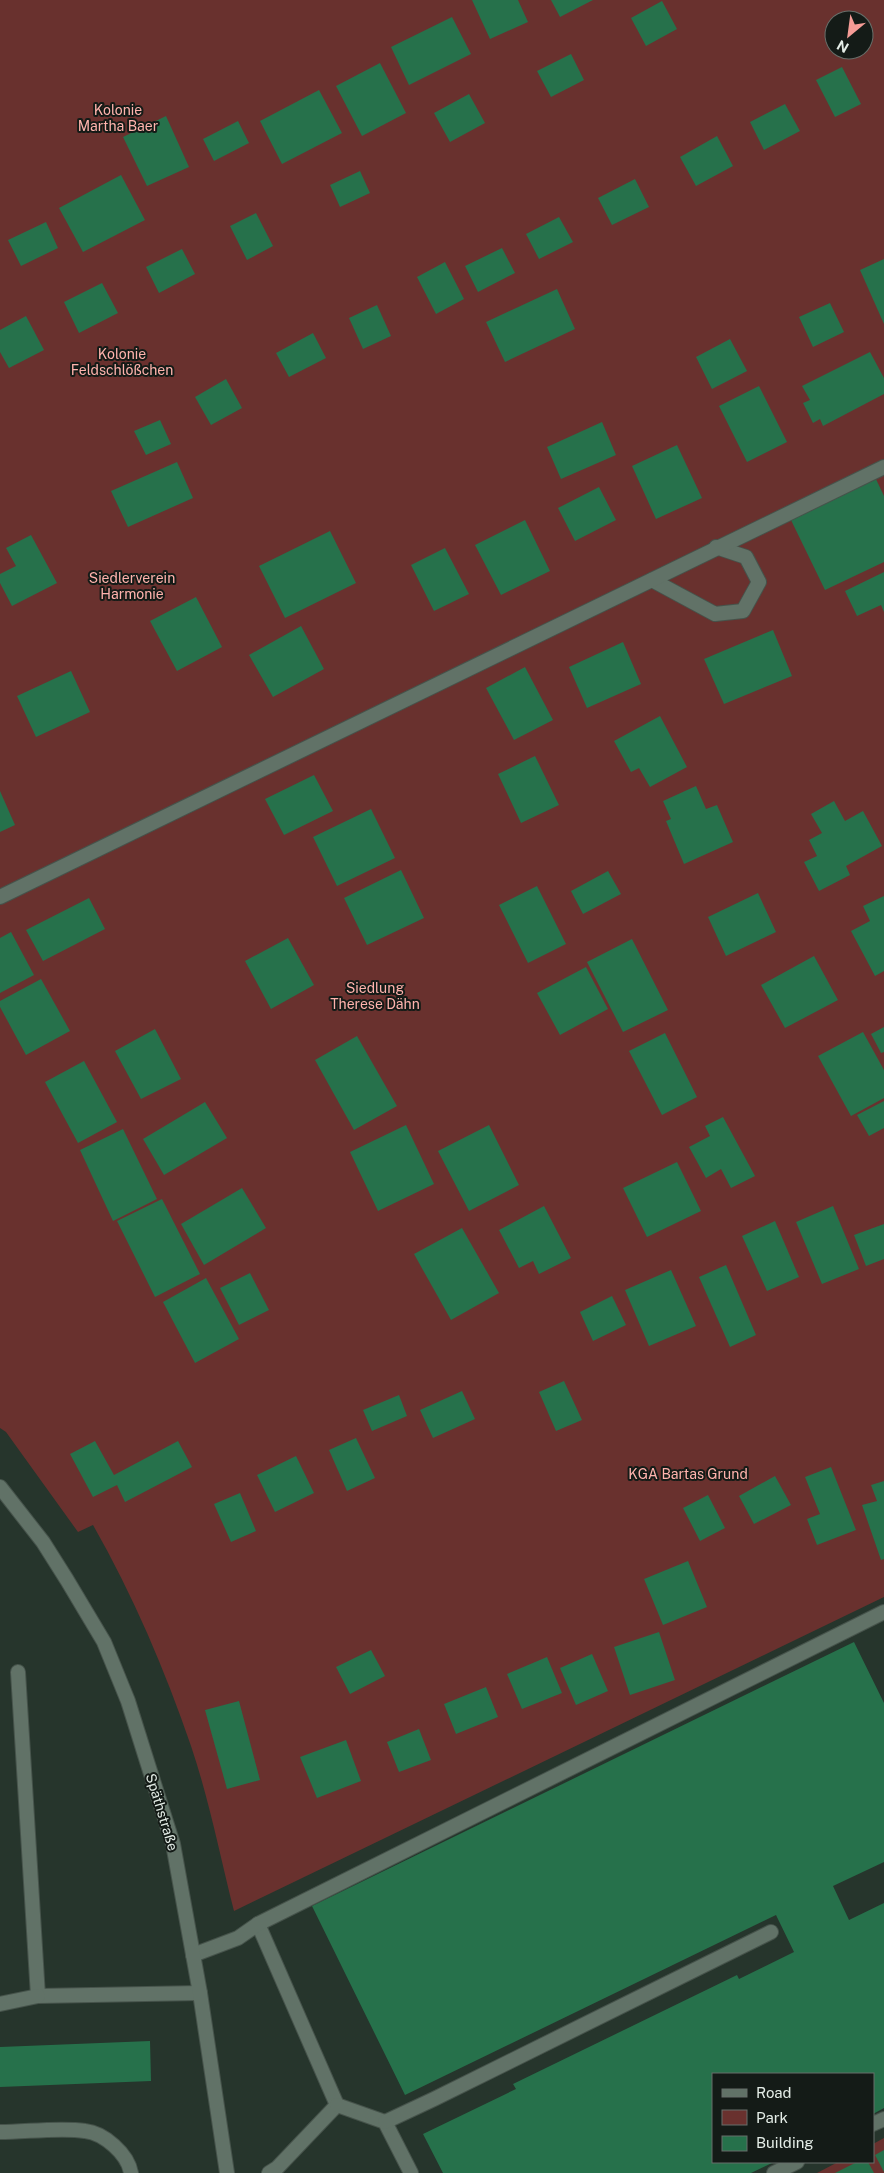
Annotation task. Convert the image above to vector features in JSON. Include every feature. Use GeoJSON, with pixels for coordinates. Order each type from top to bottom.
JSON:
{"type":"FeatureCollection","features":[{"type":"Feature","properties":{"kind":"street"},"geometry":{"type":"LineString","coordinates":[[0,897],[652,580],[716,547],[884,467]]}},
{"type":"Feature","properties":{"kind":"street"},"geometry":{"type":"LineString","coordinates":[[652,580],[715,614],[743,611],[759,582],[746,557],[716,547]]}},
{"type":"Feature","properties":{"kind":"street","name":"Späthstraße"},"geometry":{"type":"LineString","coordinates":[[0,1487],[42,1542],[67,1580],[104,1642],[128,1701],[173,1844],[200,1993],[227,2173]]}},
{"type":"Feature","properties":{"kind":"street"},"geometry":{"type":"LineString","coordinates":[[193,1955],[238,1938],[258,1924],[884,1612]]}},
{"type":"Feature","properties":{"kind":"street"},"geometry":{"type":"LineString","coordinates":[[18,1672],[38,1996]]}},
{"type":"Feature","properties":{"kind":"street"},"geometry":{"type":"LineString","coordinates":[[258,1924],[337,2105],[385,2122],[411,2173]]}},
{"type":"Feature","properties":{"kind":"street"},"geometry":{"type":"LineString","coordinates":[[385,2122],[434,2100],[771,1932]]}},
{"type":"Feature","properties":{"kind":"street"},"geometry":{"type":"LineString","coordinates":[[0,2004],[38,1996],[200,1993]]}},
{"type":"Feature","properties":{"kind":"street"},"geometry":{"type":"LineString","coordinates":[[269,2173],[277,2168],[337,2105]]}},
{"type":"Feature","properties":{"kind":"street"},"geometry":{"type":"LineString","coordinates":[[0,2132],[86,2131],[102,2138],[116,2148],[130,2164],[131,2173]]}},
{"type":"Feature","properties":{"kind":"street"},"geometry":{"type":"LineString","coordinates":[[774,2173],[795,2163]]}},
{"type":"Feature","properties":{"kind":"green space"},"geometry":{"type":"Polygon","coordinates":[[[0,0],[884,0],[884,1597],[234,1911],[209,1807],[191,1746],[159,1661],[122,1578],[93,1525],[78,1532],[6,1432],[0,1428],[0,0]]]}},
{"type":"Feature","properties":{"kind":"green space"},"geometry":{"type":"Polygon","coordinates":[[[884,2138],[884,2173],[817,2173],[836,2163],[874,2163],[874,2143],[884,2138]]]}},
{"type":"Feature","properties":{"kind":"building"},"geometry":{"type":"Polygon","coordinates":[[[472,0],[518,0],[528,22],[490,39],[472,0]]]}},
{"type":"Feature","properties":{"kind":"building"},"geometry":{"type":"Polygon","coordinates":[[[551,0],[593,0],[560,17],[551,0]]]}},
{"type":"Feature","properties":{"kind":"building"},"geometry":{"type":"Polygon","coordinates":[[[662,1],[677,29],[646,46],[631,18],[662,1]]]}},
{"type":"Feature","properties":{"kind":"building"},"geometry":{"type":"Polygon","coordinates":[[[452,17],[471,54],[409,85],[391,47],[452,17]]]}},
{"type":"Feature","properties":{"kind":"building"},"geometry":{"type":"Polygon","coordinates":[[[571,54],[584,80],[551,97],[537,71],[571,54]]]}},
{"type":"Feature","properties":{"kind":"building"},"geometry":{"type":"Polygon","coordinates":[[[380,63],[406,113],[362,136],[336,86],[380,63]]]}},
{"type":"Feature","properties":{"kind":"building"},"geometry":{"type":"Polygon","coordinates":[[[842,67],[861,104],[835,117],[816,80],[842,67]]]}},
{"type":"Feature","properties":{"kind":"building"},"geometry":{"type":"Polygon","coordinates":[[[319,90],[342,133],[282,164],[260,121],[319,90]]]}},
{"type":"Feature","properties":{"kind":"building"},"geometry":{"type":"Polygon","coordinates":[[[469,94],[485,123],[450,142],[434,113],[469,94]]]}},
{"type":"Feature","properties":{"kind":"building"},"geometry":{"type":"Polygon","coordinates":[[[785,104],[800,131],[764,150],[750,122],[785,104]]]}},
{"type":"Feature","properties":{"kind":"building"},"geometry":{"type":"Polygon","coordinates":[[[166,116],[189,167],[147,186],[123,137],[166,116]]]}},
{"type":"Feature","properties":{"kind":"building"},"geometry":{"type":"Polygon","coordinates":[[[238,121],[249,143],[214,161],[203,139],[238,121]]]}},
{"type":"Feature","properties":{"kind":"building"},"geometry":{"type":"Polygon","coordinates":[[[717,136],[733,166],[696,186],[680,157],[717,136]]]}},
{"type":"Feature","properties":{"kind":"building"},"geometry":{"type":"Polygon","coordinates":[[[360,171],[370,193],[340,207],[330,185],[360,171]]]}},
{"type":"Feature","properties":{"kind":"building"},"geometry":{"type":"Polygon","coordinates":[[[121,175],[145,220],[83,252],[59,208],[121,175]]]}},
{"type":"Feature","properties":{"kind":"building"},"geometry":{"type":"Polygon","coordinates":[[[635,179],[649,207],[612,225],[598,198],[635,179]]]}},
{"type":"Feature","properties":{"kind":"building"},"geometry":{"type":"Polygon","coordinates":[[[256,213],[273,246],[247,260],[230,226],[256,213]]]}},
{"type":"Feature","properties":{"kind":"building"},"geometry":{"type":"Polygon","coordinates":[[[559,217],[573,242],[539,259],[526,234],[559,217]]]}},
{"type":"Feature","properties":{"kind":"building"},"geometry":{"type":"Polygon","coordinates":[[[46,222],[58,248],[21,266],[8,240],[46,222]]]}},
{"type":"Feature","properties":{"kind":"building"},"geometry":{"type":"Polygon","coordinates":[[[502,248],[515,273],[478,292],[465,266],[502,248]]]}},
{"type":"Feature","properties":{"kind":"building"},"geometry":{"type":"Polygon","coordinates":[[[182,249],[195,274],[159,293],[146,267],[182,249]]]}},
{"type":"Feature","properties":{"kind":"building"},"geometry":{"type":"Polygon","coordinates":[[[884,259],[884,324],[860,270],[884,259]]]}},
{"type":"Feature","properties":{"kind":"building"},"geometry":{"type":"Polygon","coordinates":[[[445,262],[464,299],[436,314],[417,277],[445,262]]]}},
{"type":"Feature","properties":{"kind":"building"},"geometry":{"type":"Polygon","coordinates":[[[102,283],[118,313],[79,333],[64,302],[102,283]]]}},
{"type":"Feature","properties":{"kind":"building"},"geometry":{"type":"Polygon","coordinates":[[[557,289],[575,329],[505,362],[486,322],[557,289]]]}},
{"type":"Feature","properties":{"kind":"building"},"geometry":{"type":"Polygon","coordinates":[[[830,303],[844,332],[813,347],[799,317],[830,303]]]}},
{"type":"Feature","properties":{"kind":"building"},"geometry":{"type":"Polygon","coordinates":[[[377,305],[391,336],[363,349],[349,318],[377,305]]]}},
{"type":"Feature","properties":{"kind":"building"},"geometry":{"type":"Polygon","coordinates":[[[26,316],[44,350],[9,368],[0,352],[0,330],[26,316]]]}},
{"type":"Feature","properties":{"kind":"building"},"geometry":{"type":"Polygon","coordinates":[[[313,333],[326,358],[289,377],[276,353],[313,333]]]}},
{"type":"Feature","properties":{"kind":"building"},"geometry":{"type":"Polygon","coordinates":[[[730,339],[747,371],[712,389],[696,357],[730,339]]]}},
{"type":"Feature","properties":{"kind":"building"},"geometry":{"type":"Polygon","coordinates":[[[870,352],[884,378],[884,394],[823,426],[820,419],[813,423],[803,403],[810,400],[802,386],[870,352]]]}},
{"type":"Feature","properties":{"kind":"building"},"geometry":{"type":"Polygon","coordinates":[[[226,379],[242,408],[211,425],[195,397],[226,379]]]}},
{"type":"Feature","properties":{"kind":"building"},"geometry":{"type":"Polygon","coordinates":[[[759,386],[787,442],[747,462],[719,406],[759,386]]]}},
{"type":"Feature","properties":{"kind":"building"},"geometry":{"type":"Polygon","coordinates":[[[160,420],[171,444],[146,455],[134,431],[160,420]]]}},
{"type":"Feature","properties":{"kind":"building"},"geometry":{"type":"Polygon","coordinates":[[[602,422],[616,455],[561,479],[547,447],[602,422]]]}},
{"type":"Feature","properties":{"kind":"building"},"geometry":{"type":"Polygon","coordinates":[[[677,445],[702,498],[656,519],[632,466],[677,445]]]}},
{"type":"Feature","properties":{"kind":"building"},"geometry":{"type":"Polygon","coordinates":[[[177,462],[193,498],[128,527],[111,491],[177,462]]]}},
{"type":"Feature","properties":{"kind":"building"},"geometry":{"type":"Polygon","coordinates":[[[875,477],[884,496],[884,562],[825,590],[790,518],[875,477]]]}},
{"type":"Feature","properties":{"kind":"building"},"geometry":{"type":"Polygon","coordinates":[[[599,487],[616,520],[575,541],[558,508],[599,487]]]}},
{"type":"Feature","properties":{"kind":"building"},"geometry":{"type":"Polygon","coordinates":[[[525,520],[550,571],[501,595],[475,545],[525,520]]]}},
{"type":"Feature","properties":{"kind":"building"},"geometry":{"type":"Polygon","coordinates":[[[330,531],[356,583],[285,618],[259,566],[330,531]]]}},
{"type":"Feature","properties":{"kind":"building"},"geometry":{"type":"Polygon","coordinates":[[[31,535],[57,583],[12,606],[0,583],[0,574],[16,566],[6,548],[31,535]]]}},
{"type":"Feature","properties":{"kind":"building"},"geometry":{"type":"Polygon","coordinates":[[[445,548],[469,594],[434,611],[411,565],[445,548]]]}},
{"type":"Feature","properties":{"kind":"building"},"geometry":{"type":"Polygon","coordinates":[[[884,572],[884,612],[881,605],[857,616],[845,591],[884,572]]]}},
{"type":"Feature","properties":{"kind":"building"},"geometry":{"type":"Polygon","coordinates":[[[196,597],[222,647],[177,671],[150,621],[196,597]]]}},
{"type":"Feature","properties":{"kind":"building"},"geometry":{"type":"Polygon","coordinates":[[[301,626],[324,669],[273,697],[249,655],[301,626]]]}},
{"type":"Feature","properties":{"kind":"building"},"geometry":{"type":"Polygon","coordinates":[[[773,630],[792,676],[724,704],[704,659],[773,630]]]}},
{"type":"Feature","properties":{"kind":"building"},"geometry":{"type":"Polygon","coordinates":[[[623,642],[641,684],[587,708],[569,667],[623,642]]]}},
{"type":"Feature","properties":{"kind":"building"},"geometry":{"type":"Polygon","coordinates":[[[525,667],[553,720],[514,740],[486,688],[525,667]]]}},
{"type":"Feature","properties":{"kind":"building"},"geometry":{"type":"Polygon","coordinates":[[[71,671],[90,712],[36,737],[17,696],[71,671]]]}},
{"type":"Feature","properties":{"kind":"building"},"geometry":{"type":"Polygon","coordinates":[[[660,716],[687,767],[650,787],[639,768],[631,772],[614,741],[660,716]]]}},
{"type":"Feature","properties":{"kind":"building"},"geometry":{"type":"Polygon","coordinates":[[[535,756],[559,805],[521,823],[498,774],[535,756]]]}},
{"type":"Feature","properties":{"kind":"building"},"geometry":{"type":"Polygon","coordinates":[[[314,775],[333,811],[284,835],[265,799],[314,775]]]}},
{"type":"Feature","properties":{"kind":"building"},"geometry":{"type":"Polygon","coordinates":[[[696,786],[706,809],[717,805],[733,842],[684,864],[666,821],[671,819],[663,801],[696,786]]]}},
{"type":"Feature","properties":{"kind":"building"},"geometry":{"type":"Polygon","coordinates":[[[0,791],[15,825],[0,832],[0,791]]]}},
{"type":"Feature","properties":{"kind":"building"},"geometry":{"type":"Polygon","coordinates":[[[834,801],[845,821],[863,811],[882,846],[846,866],[850,875],[819,891],[804,862],[817,856],[809,840],[822,833],[811,814],[834,801]]]}},
{"type":"Feature","properties":{"kind":"building"},"geometry":{"type":"Polygon","coordinates":[[[371,809],[395,858],[337,886],[313,837],[371,809]]]}},
{"type":"Feature","properties":{"kind":"building"},"geometry":{"type":"Polygon","coordinates":[[[401,870],[424,918],[367,945],[344,898],[401,870]]]}},
{"type":"Feature","properties":{"kind":"building"},"geometry":{"type":"Polygon","coordinates":[[[608,871],[621,894],[583,914],[571,891],[608,871]]]}},
{"type":"Feature","properties":{"kind":"building"},"geometry":{"type":"Polygon","coordinates":[[[537,886],[566,944],[528,963],[499,905],[537,886]]]}},
{"type":"Feature","properties":{"kind":"building"},"geometry":{"type":"Polygon","coordinates":[[[758,893],[776,932],[726,956],[708,917],[758,893]]]}},
{"type":"Feature","properties":{"kind":"building"},"geometry":{"type":"Polygon","coordinates":[[[884,896],[884,971],[875,976],[851,931],[870,921],[863,906],[884,896]]]}},
{"type":"Feature","properties":{"kind":"building"},"geometry":{"type":"Polygon","coordinates":[[[89,898],[105,929],[43,961],[26,930],[89,898]]]}},
{"type":"Feature","properties":{"kind":"building"},"geometry":{"type":"Polygon","coordinates":[[[11,932],[34,975],[0,993],[0,938],[11,932]]]}},
{"type":"Feature","properties":{"kind":"building"},"geometry":{"type":"Polygon","coordinates":[[[288,938],[314,985],[271,1009],[245,961],[288,938]]]}},
{"type":"Feature","properties":{"kind":"building"},"geometry":{"type":"Polygon","coordinates":[[[632,939],[668,1010],[623,1032],[587,962],[632,939]]]}},
{"type":"Feature","properties":{"kind":"building"},"geometry":{"type":"Polygon","coordinates":[[[814,956],[838,1000],[785,1028],[761,985],[814,956]]]}},
{"type":"Feature","properties":{"kind":"building"},"geometry":{"type":"Polygon","coordinates":[[[586,967],[608,1009],[560,1035],[537,993],[586,967]]]}},
{"type":"Feature","properties":{"kind":"building"},"geometry":{"type":"Polygon","coordinates":[[[41,979],[70,1031],[26,1055],[0,1007],[0,1001],[41,979]]]}},
{"type":"Feature","properties":{"kind":"building"},"geometry":{"type":"Polygon","coordinates":[[[884,1027],[884,1052],[881,1053],[871,1034],[884,1027]]]}},
{"type":"Feature","properties":{"kind":"building"},"geometry":{"type":"Polygon","coordinates":[[[155,1029],[181,1079],[141,1099],[115,1051],[155,1029]]]}},
{"type":"Feature","properties":{"kind":"building"},"geometry":{"type":"Polygon","coordinates":[[[863,1032],[884,1070],[884,1098],[851,1116],[818,1056],[863,1032]]]}},
{"type":"Feature","properties":{"kind":"building"},"geometry":{"type":"Polygon","coordinates":[[[665,1033],[697,1097],[662,1115],[629,1051],[665,1033]]]}},
{"type":"Feature","properties":{"kind":"building"},"geometry":{"type":"Polygon","coordinates":[[[357,1036],[397,1106],[354,1130],[315,1060],[357,1036]]]}},
{"type":"Feature","properties":{"kind":"building"},"geometry":{"type":"Polygon","coordinates":[[[84,1061],[117,1122],[78,1143],[45,1082],[84,1061]]]}},
{"type":"Feature","properties":{"kind":"building"},"geometry":{"type":"Polygon","coordinates":[[[884,1101],[884,1128],[869,1136],[857,1115],[884,1101]]]}},
{"type":"Feature","properties":{"kind":"building"},"geometry":{"type":"Polygon","coordinates":[[[205,1102],[227,1138],[164,1175],[143,1139],[205,1102]]]}},
{"type":"Feature","properties":{"kind":"building"},"geometry":{"type":"Polygon","coordinates":[[[723,1117],[755,1176],[731,1188],[721,1169],[706,1178],[689,1147],[710,1136],[705,1126],[723,1117]]]}},
{"type":"Feature","properties":{"kind":"building"},"geometry":{"type":"Polygon","coordinates":[[[406,1125],[434,1184],[378,1211],[350,1152],[406,1125]]]}},
{"type":"Feature","properties":{"kind":"building"},"geometry":{"type":"Polygon","coordinates":[[[489,1125],[519,1185],[469,1211],[438,1151],[489,1125]]]}},
{"type":"Feature","properties":{"kind":"building"},"geometry":{"type":"Polygon","coordinates":[[[123,1129],[157,1199],[113,1221],[80,1150],[123,1129]]]}},
{"type":"Feature","properties":{"kind":"building"},"geometry":{"type":"Polygon","coordinates":[[[677,1162],[701,1211],[647,1237],[623,1188],[677,1162]]]}},
{"type":"Feature","properties":{"kind":"building"},"geometry":{"type":"Polygon","coordinates":[[[242,1188],[266,1228],[204,1265],[181,1224],[242,1188]]]}},
{"type":"Feature","properties":{"kind":"building"},"geometry":{"type":"Polygon","coordinates":[[[162,1199],[200,1274],[155,1297],[117,1221],[162,1199]]]}},
{"type":"Feature","properties":{"kind":"building"},"geometry":{"type":"Polygon","coordinates":[[[544,1206],[571,1258],[539,1274],[533,1261],[519,1268],[499,1230],[544,1206]]]}},
{"type":"Feature","properties":{"kind":"building"},"geometry":{"type":"Polygon","coordinates":[[[833,1206],[859,1269],[822,1284],[796,1222],[833,1206]]]}},
{"type":"Feature","properties":{"kind":"building"},"geometry":{"type":"Polygon","coordinates":[[[775,1221],[799,1277],[767,1291],[742,1236],[775,1221]]]}},
{"type":"Feature","properties":{"kind":"building"},"geometry":{"type":"Polygon","coordinates":[[[884,1224],[884,1259],[866,1266],[854,1235],[884,1224]]]}},
{"type":"Feature","properties":{"kind":"building"},"geometry":{"type":"Polygon","coordinates":[[[462,1228],[499,1293],[451,1320],[414,1254],[462,1228]]]}},
{"type":"Feature","properties":{"kind":"building"},"geometry":{"type":"Polygon","coordinates":[[[726,1265],[756,1335],[730,1347],[699,1277],[726,1265]]]}},
{"type":"Feature","properties":{"kind":"building"},"geometry":{"type":"Polygon","coordinates":[[[671,1270],[696,1326],[649,1346],[625,1290],[671,1270]]]}},
{"type":"Feature","properties":{"kind":"building"},"geometry":{"type":"Polygon","coordinates":[[[250,1273],[269,1310],[239,1325],[220,1288],[250,1273]]]}},
{"type":"Feature","properties":{"kind":"building"},"geometry":{"type":"Polygon","coordinates":[[[206,1278],[239,1339],[195,1363],[163,1302],[206,1278]]]}},
{"type":"Feature","properties":{"kind":"building"},"geometry":{"type":"Polygon","coordinates":[[[612,1296],[626,1325],[593,1341],[580,1312],[612,1296]]]}},
{"type":"Feature","properties":{"kind":"building"},"geometry":{"type":"Polygon","coordinates":[[[564,1381],[582,1420],[556,1431],[539,1392],[564,1381]]]}},
{"type":"Feature","properties":{"kind":"building"},"geometry":{"type":"Polygon","coordinates":[[[462,1391],[475,1419],[433,1438],[420,1410],[462,1391]]]}},
{"type":"Feature","properties":{"kind":"building"},"geometry":{"type":"Polygon","coordinates":[[[399,1395],[407,1416],[372,1431],[363,1410],[399,1395]]]}},
{"type":"Feature","properties":{"kind":"building"},"geometry":{"type":"Polygon","coordinates":[[[356,1438],[375,1478],[347,1491],[329,1450],[356,1438]]]}},
{"type":"Feature","properties":{"kind":"building"},"geometry":{"type":"Polygon","coordinates":[[[95,1441],[114,1475],[178,1441],[192,1467],[125,1502],[117,1485],[93,1497],[70,1454],[95,1441]]]}},
{"type":"Feature","properties":{"kind":"building"},"geometry":{"type":"Polygon","coordinates":[[[296,1456],[314,1493],[275,1512],[257,1475],[296,1456]]]}},
{"type":"Feature","properties":{"kind":"building"},"geometry":{"type":"Polygon","coordinates":[[[831,1467],[856,1530],[817,1545],[807,1519],[820,1514],[805,1477],[831,1467]]]}},
{"type":"Feature","properties":{"kind":"building"},"geometry":{"type":"Polygon","coordinates":[[[775,1476],[791,1505],[754,1524],[739,1496],[775,1476]]]}},
{"type":"Feature","properties":{"kind":"building"},"geometry":{"type":"Polygon","coordinates":[[[884,1481],[884,1559],[881,1560],[862,1505],[877,1501],[871,1485],[884,1481]]]}},
{"type":"Feature","properties":{"kind":"building"},"geometry":{"type":"Polygon","coordinates":[[[240,1493],[256,1531],[231,1542],[214,1504],[240,1493]]]}},
{"type":"Feature","properties":{"kind":"building"},"geometry":{"type":"Polygon","coordinates":[[[708,1495],[725,1528],[700,1541],[683,1508],[708,1495]]]}},
{"type":"Feature","properties":{"kind":"building"},"geometry":{"type":"Polygon","coordinates":[[[688,1561],[707,1607],[663,1625],[644,1579],[688,1561]]]}},
{"type":"Feature","properties":{"kind":"building"},"geometry":{"type":"Polygon","coordinates":[[[659,1632],[675,1680],[630,1695],[614,1647],[659,1632]]]}},
{"type":"Feature","properties":{"kind":"building"},"geometry":{"type":"Polygon","coordinates":[[[854,1642],[884,1703],[884,1862],[833,1886],[849,1920],[884,1903],[884,2108],[874,2113],[874,2073],[712,2073],[712,2163],[772,2163],[751,2173],[443,2173],[423,2134],[516,2089],[513,2084],[737,1975],[739,1979],[794,1952],[776,1915],[405,2095],[312,1906],[854,1642]]]}},
{"type":"Feature","properties":{"kind":"building"},"geometry":{"type":"Polygon","coordinates":[[[371,1650],[385,1676],[350,1694],[336,1667],[371,1650]]]}},
{"type":"Feature","properties":{"kind":"building"},"geometry":{"type":"Polygon","coordinates":[[[592,1654],[608,1691],[576,1705],[560,1668],[592,1654]]]}},
{"type":"Feature","properties":{"kind":"building"},"geometry":{"type":"Polygon","coordinates":[[[547,1657],[562,1693],[522,1709],[507,1674],[547,1657]]]}},
{"type":"Feature","properties":{"kind":"building"},"geometry":{"type":"Polygon","coordinates":[[[486,1687],[498,1717],[456,1734],[444,1704],[486,1687]]]}},
{"type":"Feature","properties":{"kind":"building"},"geometry":{"type":"Polygon","coordinates":[[[239,1701],[260,1780],[227,1789],[205,1710],[239,1701]]]}},
{"type":"Feature","properties":{"kind":"building"},"geometry":{"type":"Polygon","coordinates":[[[419,1729],[431,1760],[399,1772],[387,1742],[419,1729]]]}},
{"type":"Feature","properties":{"kind":"building"},"geometry":{"type":"Polygon","coordinates":[[[346,1740],[361,1781],[317,1798],[300,1757],[346,1740]]]}},
{"type":"Feature","properties":{"kind":"building"},"geometry":{"type":"Polygon","coordinates":[[[150,2041],[151,2081],[0,2087],[0,2047],[150,2041]]]}},
{"type":"Feature","properties":{"kind":"building"},"geometry":{"type":"Polygon","coordinates":[[[884,2150],[884,2172],[875,2155],[884,2150]]]}},
{"type":"Feature","properties":{"kind":"building"},"geometry":{"type":"Polygon","coordinates":[[[855,2163],[869,2163],[874,2173],[835,2173],[855,2163]]]}},
{"type":"Feature","properties":{"kind":"park label","name":"Kolonie Martha Baer"},"geometry":{"type":"Point","coordinates":[118,118]}},
{"type":"Feature","properties":{"kind":"park label","name":"Kolonie Feldschlößchen"},"geometry":{"type":"Point","coordinates":[122,362]}},
{"type":"Feature","properties":{"kind":"park label","name":"Siedlerverein Harmonie"},"geometry":{"type":"Point","coordinates":[132,586]}},
{"type":"Feature","properties":{"kind":"park label","name":"Siedlung Therese Dähn"},"geometry":{"type":"Point","coordinates":[375,996]}},
{"type":"Feature","properties":{"kind":"park label","name":"KGA Bartas Grund"},"geometry":{"type":"Point","coordinates":[688,1474]}}]}
